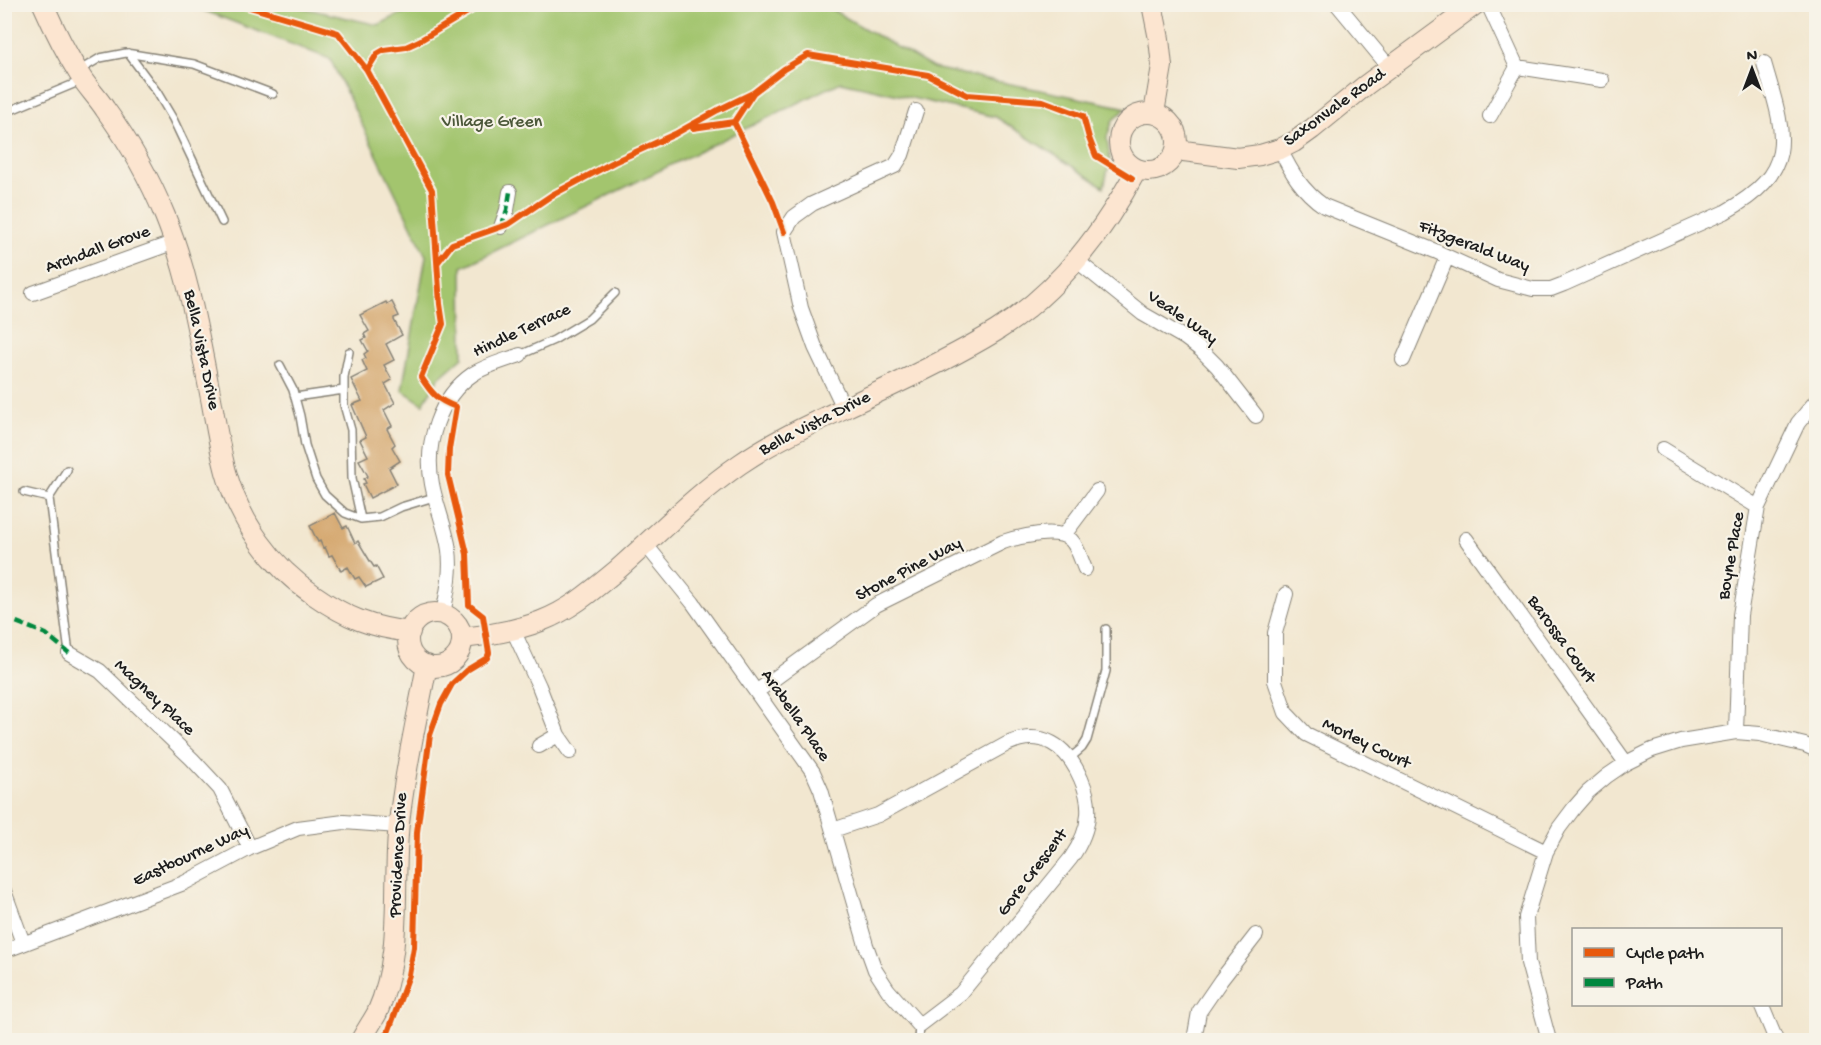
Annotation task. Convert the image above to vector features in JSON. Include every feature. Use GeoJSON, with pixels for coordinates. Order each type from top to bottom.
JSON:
{"type":"FeatureCollection","features":[{"type":"Feature","properties":{"kind":"street","name":"Bella Vista Drive"},"geometry":{"type":"LineString","coordinates":[[43,4],[55,32],[80,76],[125,138],[153,190],[175,242],[190,293],[226,471],[247,523],[268,554],[283,570],[320,600],[370,626],[410,632]]}},
{"type":"Feature","properties":{"kind":"street"},"geometry":{"type":"LineString","coordinates":[[1152,4],[1162,66],[1154,113]]}},
{"type":"Feature","properties":{"kind":"street"},"geometry":{"type":"LineString","coordinates":[[1338,4],[1390,68]]}},
{"type":"Feature","properties":{"kind":"street","name":"Saxonvale Road"},"geometry":{"type":"LineString","coordinates":[[1176,150],[1238,158],[1280,149],[1312,129],[1366,85],[1476,4]]}},
{"type":"Feature","properties":{"kind":"street"},"geometry":{"type":"LineString","coordinates":[[1488,4],[1517,67]]}},
{"type":"Feature","properties":{"kind":"street","name":"Fitzgerald Way"},"geometry":{"type":"LineString","coordinates":[[1280,149],[1298,182],[1306,192],[1324,206],[1498,280],[1533,289],[1551,289],[1725,212],[1747,200],[1759,189],[1771,176],[1780,154],[1780,119],[1764,63]]}},
{"type":"Feature","properties":{"kind":"street"},"geometry":{"type":"LineString","coordinates":[[1517,67],[1602,80]]}},
{"type":"Feature","properties":{"kind":"street"},"geometry":{"type":"LineString","coordinates":[[1490,116],[1517,67]]}},
{"type":"Feature","properties":{"kind":"street"},"geometry":{"type":"LineString","coordinates":[[844,408],[815,347],[805,318],[784,232],[794,217],[812,204],[896,166],[902,155],[916,111]]}},
{"type":"Feature","properties":{"kind":"street"},"geometry":{"type":"LineString","coordinates":[[1146,112],[1154,113],[1166,118],[1173,126],[1177,137],[1176,150],[1171,160],[1162,167],[1150,171],[1137,169],[1121,153],[1120,134],[1123,126],[1133,117],[1146,112]]}},
{"type":"Feature","properties":{"kind":"street","name":"Bella Vista Drive"},"geometry":{"type":"LineString","coordinates":[[462,638],[513,630],[541,622],[576,603],[739,465],[782,439],[956,354],[998,330],[1046,292],[1076,261],[1113,212],[1137,169]]}},
{"type":"Feature","properties":{"kind":"street"},"geometry":{"type":"LineString","coordinates":[[501,227],[510,192]]}},
{"type":"Feature","properties":{"kind":"street","name":"Archdall Grove"},"geometry":{"type":"LineString","coordinates":[[33,293],[175,242]]}},
{"type":"Feature","properties":{"kind":"street"},"geometry":{"type":"LineString","coordinates":[[1403,360],[1447,257]]}},
{"type":"Feature","properties":{"kind":"street","name":"Veale Way"},"geometry":{"type":"LineString","coordinates":[[1076,261],[1143,314],[1201,350],[1217,366],[1256,416]]}},
{"type":"Feature","properties":{"kind":"street","name":"Hindle Terrace"},"geometry":{"type":"LineString","coordinates":[[443,614],[449,571],[449,550],[434,496],[430,459],[438,420],[446,403],[461,384],[475,373],[520,355]]}},
{"type":"Feature","properties":{"kind":"street","name":"Boyne Place"},"geometry":{"type":"LineString","coordinates":[[1736,732],[1740,615],[1758,507],[1798,423],[1816,401]]}},
{"type":"Feature","properties":{"kind":"street"},"geometry":{"type":"LineString","coordinates":[[1663,449],[1758,507]]}},
{"type":"Feature","properties":{"kind":"street"},"geometry":{"type":"LineString","coordinates":[[1084,569],[1071,540],[1064,535],[1097,491]]}},
{"type":"Feature","properties":{"kind":"street","name":"Stone Pine Way"},"geometry":{"type":"LineString","coordinates":[[756,692],[862,615],[895,594],[1017,537],[1064,535]]}},
{"type":"Feature","properties":{"kind":"street","name":"Barossa Court"},"geometry":{"type":"LineString","coordinates":[[1467,539],[1626,763]]}},
{"type":"Feature","properties":{"kind":"street","name":"Arabella Place"},"geometry":{"type":"LineString","coordinates":[[646,545],[693,603],[813,772],[821,790],[875,970],[888,990],[919,1025]]}},
{"type":"Feature","properties":{"kind":"street","name":"Morley Court"},"geometry":{"type":"LineString","coordinates":[[1286,594],[1275,633],[1275,681],[1286,713],[1306,734],[1546,852]]}},
{"type":"Feature","properties":{"kind":"street"},"geometry":{"type":"LineString","coordinates":[[443,614],[458,626],[462,638],[458,654],[449,662],[439,666],[422,663],[413,655],[409,644],[410,632],[416,621],[426,615],[443,614]]}},
{"type":"Feature","properties":{"kind":"street"},"geometry":{"type":"LineString","coordinates":[[513,630],[539,686],[558,735],[570,752]]}},
{"type":"Feature","properties":{"kind":"street","name":"Magney Place"},"geometry":{"type":"LineString","coordinates":[[69,653],[100,671],[199,766],[220,789],[250,848]]}},
{"type":"Feature","properties":{"kind":"street","name":"Providence Drive"},"geometry":{"type":"LineString","coordinates":[[361,1041],[377,1012],[389,973],[395,926],[398,826],[411,739],[428,665]]}},
{"type":"Feature","properties":{"kind":"street"},"geometry":{"type":"LineString","coordinates":[[1544,1039],[1528,963],[1527,917],[1546,852],[1559,828],[1581,800],[1607,776],[1626,763],[1652,750],[1681,741],[1736,732],[1760,734],[1816,750]]}},
{"type":"Feature","properties":{"kind":"street"},"geometry":{"type":"LineString","coordinates":[[539,746],[558,735]]}},
{"type":"Feature","properties":{"kind":"street","name":"Gore Crescent"},"geometry":{"type":"LineString","coordinates":[[833,830],[878,815],[1015,740],[1035,738],[1055,744],[1070,759],[1085,788],[1088,802],[1087,824],[1078,847],[962,993],[919,1025]]}},
{"type":"Feature","properties":{"kind":"street","name":"Eastbourne Way"},"geometry":{"type":"LineString","coordinates":[[4,951],[184,883],[250,848],[298,828],[344,822],[398,826]]}},
{"type":"Feature","properties":{"kind":"street"},"geometry":{"type":"LineString","coordinates":[[4,891],[23,944]]}},
{"type":"Feature","properties":{"kind":"street"},"geometry":{"type":"LineString","coordinates":[[1194,1041],[1199,1012],[1256,935]]}},
{"type":"Feature","properties":{"kind":"street"},"geometry":{"type":"LineString","coordinates":[[1761,1006],[1776,1041]]}},
{"type":"Feature","properties":{"kind":"lane"},"geometry":{"type":"LineString","coordinates":[[128,54],[157,92],[173,119],[222,222]]}},
{"type":"Feature","properties":{"kind":"lane"},"geometry":{"type":"LineString","coordinates":[[4,113],[80,76],[100,58],[128,54],[194,64],[273,94]]}},
{"type":"Feature","properties":{"kind":"lane","name":"Hindle Terrace"},"geometry":{"type":"LineString","coordinates":[[520,355],[589,320],[615,293]]}},
{"type":"Feature","properties":{"kind":"lane"},"geometry":{"type":"LineString","coordinates":[[349,352],[344,405],[351,430],[352,478],[361,519]]}},
{"type":"Feature","properties":{"kind":"lane"},"geometry":{"type":"LineString","coordinates":[[280,365],[295,397],[305,445],[316,479],[325,495],[345,513],[361,519],[380,517],[434,496]]}},
{"type":"Feature","properties":{"kind":"lane"},"geometry":{"type":"LineString","coordinates":[[295,397],[344,390]]}},
{"type":"Feature","properties":{"kind":"lane"},"geometry":{"type":"LineString","coordinates":[[24,492],[49,498],[67,470]]}},
{"type":"Feature","properties":{"kind":"lane","name":"Magney Place"},"geometry":{"type":"LineString","coordinates":[[49,498],[69,653]]}},
{"type":"Feature","properties":{"kind":"lane"},"geometry":{"type":"LineString","coordinates":[[1070,759],[1087,740],[1106,671],[1106,629]]}},
{"type":"Feature","properties":{"kind":"lane"},"geometry":{"type":"LineString","coordinates":[[918,1041],[919,1025]]}},
{"type":"Feature","properties":{"kind":"green space","name":"Village Green"},"geometry":{"type":"Polygon","coordinates":[[[166,5],[290,5],[378,25],[419,5],[824,5],[933,68],[1127,108],[1113,120],[1107,137],[1110,160],[1104,187],[996,117],[841,82],[462,267],[463,357],[439,378],[423,404],[402,390],[426,256],[330,59],[200,9],[166,5]]]}},
{"type":"Feature","properties":{"kind":"building"},"geometry":{"type":"Polygon","coordinates":[[[386,302],[387,304],[392,302],[399,316],[394,320],[402,335],[386,344],[394,360],[384,365],[392,380],[385,384],[395,403],[384,410],[392,426],[387,429],[395,444],[392,447],[400,461],[389,468],[397,484],[370,498],[363,484],[366,483],[364,479],[368,476],[359,460],[368,456],[360,440],[366,437],[352,405],[362,401],[351,379],[367,371],[362,360],[366,358],[364,354],[368,351],[362,340],[366,338],[364,334],[369,331],[360,315],[386,302]]]}},
{"type":"Feature","properties":{"kind":"building"},"geometry":{"type":"Polygon","coordinates":[[[335,513],[343,528],[347,526],[355,543],[358,541],[383,579],[366,587],[359,577],[355,579],[348,567],[341,571],[332,555],[329,556],[325,547],[323,548],[320,541],[318,542],[310,526],[335,513]]]}},
{"type":"Feature","properties":{"kind":"marked path"},"geometry":{"type":"LineString","coordinates":[[501,227],[510,192]]}},
{"type":"Feature","properties":{"kind":"marked path"},"geometry":{"type":"LineString","coordinates":[[4,617],[46,634],[69,653]]}},
{"type":"Feature","properties":{"kind":"cycle path"},"geometry":{"type":"LineString","coordinates":[[240,4],[338,33],[367,70],[432,190],[443,324],[421,377],[436,396],[456,407],[449,449],[448,475],[467,554],[469,605],[483,616],[489,653],[487,658],[467,670],[452,684],[441,704],[430,735],[417,832],[414,947],[409,975],[389,1030],[383,1040]]}},
{"type":"Feature","properties":{"kind":"cycle path"},"geometry":{"type":"LineString","coordinates":[[367,70],[377,54],[384,50],[406,47],[419,41],[481,4]]}},
{"type":"Feature","properties":{"kind":"cycle path"},"geometry":{"type":"LineString","coordinates":[[438,262],[452,244],[509,224],[552,195],[753,93],[784,69],[808,55],[928,75],[967,95],[1043,101],[1083,116],[1096,156],[1132,178]]}},
{"type":"Feature","properties":{"kind":"cycle path"},"geometry":{"type":"LineString","coordinates":[[693,128],[734,122],[753,93]]}},
{"type":"Feature","properties":{"kind":"cycle path"},"geometry":{"type":"LineString","coordinates":[[734,122],[773,202],[784,232]]}}]}
